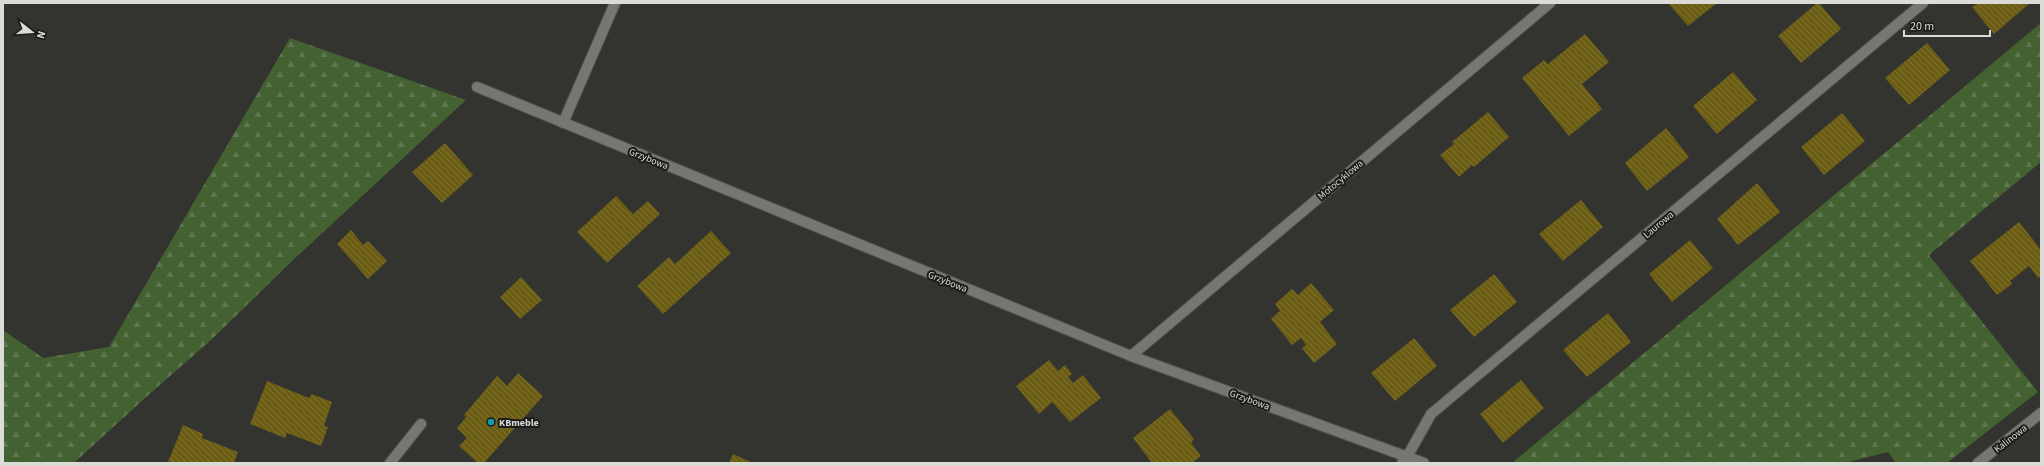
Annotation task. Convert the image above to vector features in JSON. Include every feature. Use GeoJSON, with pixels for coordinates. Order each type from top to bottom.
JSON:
{"type":"FeatureCollection","features":[{"type":"Feature","properties":{"kind":"street"},"geometry":{"type":"LineString","coordinates":[[563,123],[615,3]]}},
{"type":"Feature","properties":{"kind":"street","name":"Motocyklowa"},"geometry":{"type":"LineString","coordinates":[[1131,356],[1550,3]]}},
{"type":"Feature","properties":{"kind":"street","name":"Laurowa"},"geometry":{"type":"LineString","coordinates":[[1405,460],[1431,414],[1924,3]]}},
{"type":"Feature","properties":{"kind":"street","name":"Grzybowa"},"geometry":{"type":"LineString","coordinates":[[477,87],[1131,356],[1405,460],[1424,463]]}},
{"type":"Feature","properties":{"kind":"street","name":"Kalinowa"},"geometry":{"type":"LineString","coordinates":[[1978,463],[2041,413]]}},
{"type":"Feature","properties":{"kind":"street"},"geometry":{"type":"LineString","coordinates":[[390,463],[421,424]]}},
{"type":"Feature","properties":{"kind":"green space"},"geometry":{"type":"Polygon","coordinates":[[[2041,23],[2041,162],[1929,255],[2038,392],[1947,463],[1896,463],[1888,452],[1845,463],[1512,463],[2041,23]]]}},
{"type":"Feature","properties":{"kind":"green space"},"geometry":{"type":"Polygon","coordinates":[[[290,38],[466,100],[291,262],[210,341],[74,463],[3,463],[3,330],[43,358],[109,347],[290,38]]]}},
{"type":"Feature","properties":{"kind":"building"},"geometry":{"type":"Polygon","coordinates":[[[1668,3],[1717,3],[1688,26],[1668,3]]]}},
{"type":"Feature","properties":{"kind":"building"},"geometry":{"type":"Polygon","coordinates":[[[1817,3],[1819,3],[1841,29],[1801,63],[1778,36],[1817,3]]]}},
{"type":"Feature","properties":{"kind":"building"},"geometry":{"type":"Polygon","coordinates":[[[1978,3],[2030,3],[1994,34],[1972,7],[1978,3]]]}},
{"type":"Feature","properties":{"kind":"building"},"geometry":{"type":"Polygon","coordinates":[[[1585,34],[1609,62],[1582,84],[1602,109],[1569,136],[1522,78],[1544,60],[1548,64],[1585,34]]]}},
{"type":"Feature","properties":{"kind":"building"},"geometry":{"type":"Polygon","coordinates":[[[1927,43],[1950,70],[1909,105],[1885,78],[1927,43]]]}},
{"type":"Feature","properties":{"kind":"building"},"geometry":{"type":"Polygon","coordinates":[[[1733,72],[1757,100],[1717,134],[1693,106],[1733,72]]]}},
{"type":"Feature","properties":{"kind":"building"},"geometry":{"type":"Polygon","coordinates":[[[1488,112],[1509,137],[1474,167],[1472,165],[1459,177],[1440,155],[1454,144],[1452,142],[1488,112]]]}},
{"type":"Feature","properties":{"kind":"building"},"geometry":{"type":"Polygon","coordinates":[[[1842,113],[1865,141],[1824,175],[1801,147],[1842,113]]]}},
{"type":"Feature","properties":{"kind":"building"},"geometry":{"type":"Polygon","coordinates":[[[1666,128],[1689,157],[1647,191],[1625,163],[1666,128]]]}},
{"type":"Feature","properties":{"kind":"building"},"geometry":{"type":"Polygon","coordinates":[[[445,143],[473,175],[442,203],[412,172],[445,143]]]}},
{"type":"Feature","properties":{"kind":"building"},"geometry":{"type":"Polygon","coordinates":[[[1757,183],[1780,212],[1738,245],[1717,219],[1757,183]]]}},
{"type":"Feature","properties":{"kind":"building"},"geometry":{"type":"Polygon","coordinates":[[[616,196],[633,214],[648,201],[660,214],[607,263],[577,232],[616,196]]]}},
{"type":"Feature","properties":{"kind":"building"},"geometry":{"type":"Polygon","coordinates":[[[1581,200],[1603,227],[1563,261],[1539,234],[1581,200]]]}},
{"type":"Feature","properties":{"kind":"building"},"geometry":{"type":"Polygon","coordinates":[[[2019,222],[2041,250],[2041,276],[2038,278],[2029,266],[2010,281],[2012,284],[1997,295],[1970,261],[2019,222]]]}},
{"type":"Feature","properties":{"kind":"building"},"geometry":{"type":"Polygon","coordinates":[[[351,230],[363,245],[368,241],[387,261],[368,279],[337,244],[351,230]]]}},
{"type":"Feature","properties":{"kind":"building"},"geometry":{"type":"Polygon","coordinates":[[[711,231],[731,253],[663,314],[637,286],[669,257],[675,264],[711,231]]]}},
{"type":"Feature","properties":{"kind":"building"},"geometry":{"type":"Polygon","coordinates":[[[1690,240],[1713,268],[1672,302],[1649,274],[1690,240]]]}},
{"type":"Feature","properties":{"kind":"building"},"geometry":{"type":"Polygon","coordinates":[[[1494,274],[1517,302],[1474,337],[1450,310],[1494,274]]]}},
{"type":"Feature","properties":{"kind":"building"},"geometry":{"type":"Polygon","coordinates":[[[521,277],[542,300],[520,319],[500,297],[521,277]]]}},
{"type":"Feature","properties":{"kind":"building"},"geometry":{"type":"Polygon","coordinates":[[[1311,283],[1334,310],[1320,322],[1337,344],[1314,363],[1302,348],[1306,345],[1301,338],[1292,345],[1271,319],[1280,311],[1275,304],[1292,289],[1298,295],[1311,283]]]}},
{"type":"Feature","properties":{"kind":"building"},"geometry":{"type":"Polygon","coordinates":[[[1608,313],[1631,342],[1587,377],[1563,350],[1608,313]]]}},
{"type":"Feature","properties":{"kind":"building"},"geometry":{"type":"Polygon","coordinates":[[[1414,338],[1437,366],[1395,401],[1371,373],[1414,338]]]}},
{"type":"Feature","properties":{"kind":"building"},"geometry":{"type":"Polygon","coordinates":[[[1049,360],[1058,371],[1065,365],[1072,374],[1068,377],[1073,383],[1083,375],[1101,398],[1070,422],[1052,402],[1039,414],[1016,386],[1049,360]]]}},
{"type":"Feature","properties":{"kind":"building","name":"KBmeble"},"geometry":{"type":"Polygon","coordinates":[[[518,373],[543,396],[484,463],[478,463],[459,446],[467,438],[457,428],[466,417],[464,415],[497,376],[507,386],[518,373]]]}},
{"type":"Feature","properties":{"kind":"building"},"geometry":{"type":"Polygon","coordinates":[[[1521,380],[1544,408],[1503,443],[1480,414],[1521,380]]]}},
{"type":"Feature","properties":{"kind":"building"},"geometry":{"type":"Polygon","coordinates":[[[267,381],[309,398],[312,394],[332,402],[324,426],[328,427],[321,446],[287,433],[285,438],[250,424],[267,381]]]}},
{"type":"Feature","properties":{"kind":"building"},"geometry":{"type":"Polygon","coordinates":[[[1170,409],[1194,439],[1191,443],[1201,456],[1192,463],[1152,463],[1133,438],[1170,409]]]}},
{"type":"Feature","properties":{"kind":"building"},"geometry":{"type":"Polygon","coordinates":[[[183,425],[203,434],[202,438],[238,452],[234,463],[168,462],[183,425]]]}},
{"type":"Feature","properties":{"kind":"building"},"geometry":{"type":"Polygon","coordinates":[[[733,454],[753,463],[729,463],[733,454]]]}},
{"type":"Feature","properties":{"kind":"place","name":"KBmeble"},"geometry":{"type":"Point","coordinates":[491,422]}}]}
